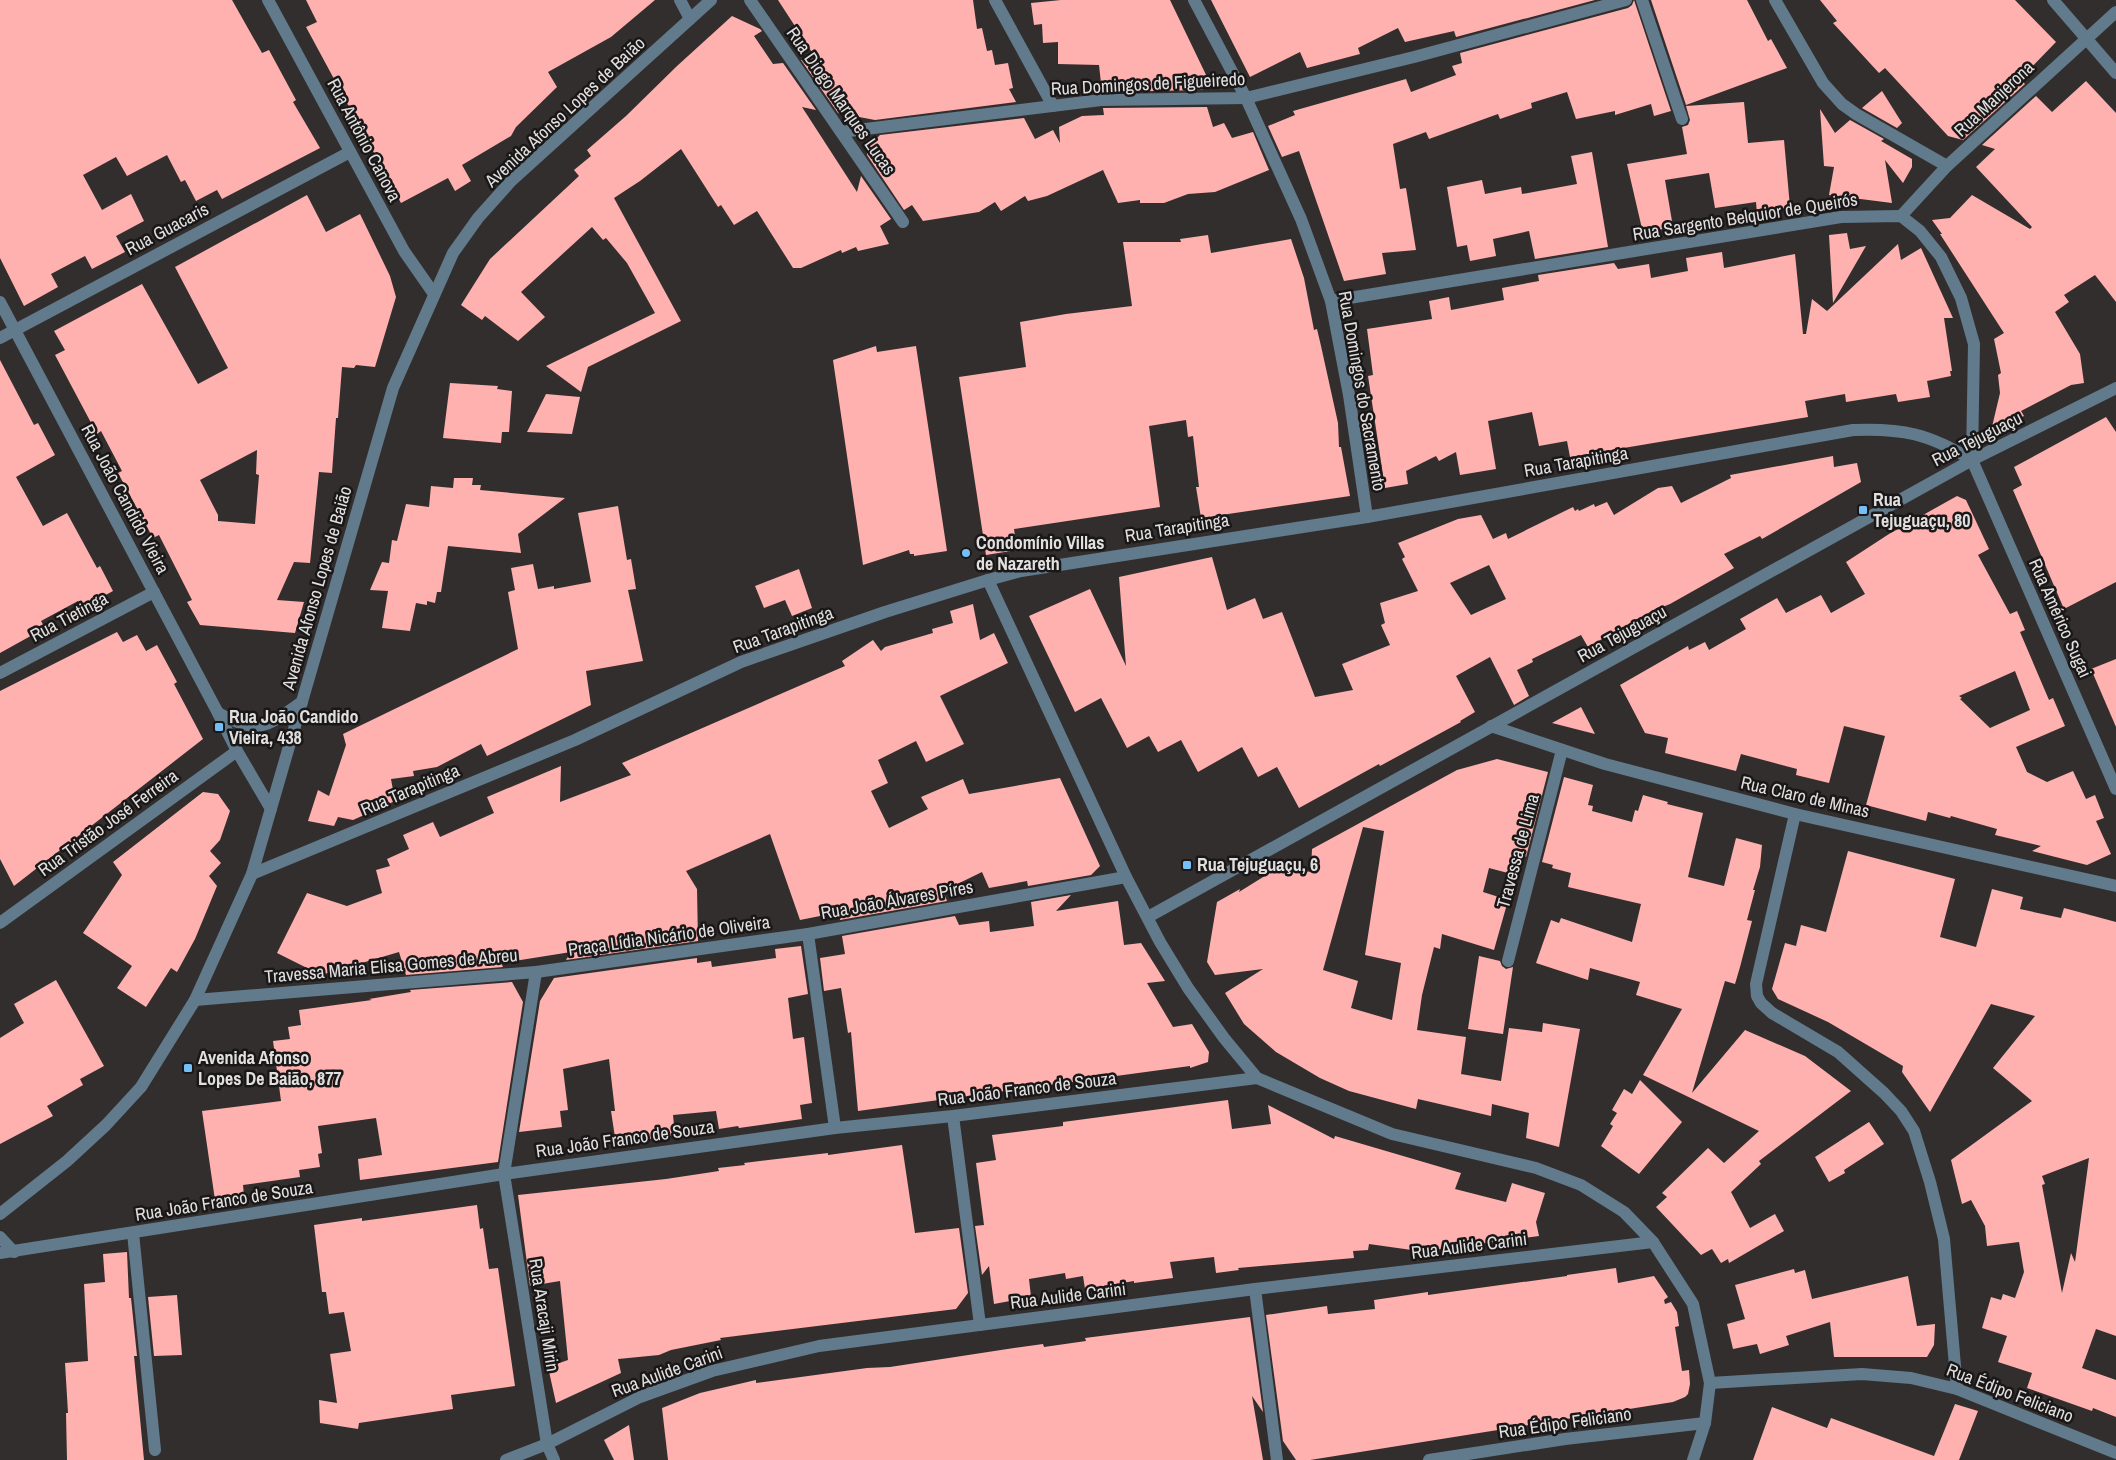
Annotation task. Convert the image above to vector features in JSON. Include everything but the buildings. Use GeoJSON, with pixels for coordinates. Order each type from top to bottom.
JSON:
{"type":"FeatureCollection","features":[{"type":"Feature","properties":{"kind":"street","name":"Rua Antônio Canova"},"geometry":{"type":"LineString","coordinates":[[268,0],[404,251],[434,294]]}},
{"type":"Feature","properties":{"kind":"street"},"geometry":{"type":"LineString","coordinates":[[680,0],[690,19]]}},
{"type":"Feature","properties":{"kind":"street","name":"Avenida Afonso Lopes de Baião"},"geometry":{"type":"LineString","coordinates":[[0,1214],[67,1161],[106,1125],[135,1094],[195,1000],[252,874],[393,388],[453,253],[478,218],[511,181],[711,0]]}},
{"type":"Feature","properties":{"kind":"street","name":"Rua Diogo Marques Lucas"},"geometry":{"type":"LineString","coordinates":[[750,0],[903,222]]}},
{"type":"Feature","properties":{"kind":"street"},"geometry":{"type":"LineString","coordinates":[[995,0],[1053,106]]}},
{"type":"Feature","properties":{"kind":"street","name":"Rua Domingos do Sacramento"},"geometry":{"type":"LineString","coordinates":[[1194,0],[1246,98],[1302,219],[1332,301],[1349,395],[1366,517]]}},
{"type":"Feature","properties":{"kind":"street","name":"Rua Domingos de Figueiredo"},"geometry":{"type":"LineString","coordinates":[[841,132],[1101,100],[1246,98],[1414,57],[1626,0]]}},
{"type":"Feature","properties":{"kind":"street"},"geometry":{"type":"LineString","coordinates":[[1642,0],[1682,119]]}},
{"type":"Feature","properties":{"kind":"street"},"geometry":{"type":"LineString","coordinates":[[1775,0],[1823,83],[1842,104],[1947,166]]}},
{"type":"Feature","properties":{"kind":"street"},"geometry":{"type":"LineString","coordinates":[[2053,0],[2116,73]]}},
{"type":"Feature","properties":{"kind":"street","name":"Rua Manjerona"},"geometry":{"type":"LineString","coordinates":[[1901,216],[1947,166],[2116,12]]}},
{"type":"Feature","properties":{"kind":"street","name":"Rua Guacaris"},"geometry":{"type":"LineString","coordinates":[[0,338],[350,152]]}},
{"type":"Feature","properties":{"kind":"street"},"geometry":{"type":"LineString","coordinates":[[1901,216],[1920,231],[1941,257],[1962,298],[1974,344],[1972,460]]}},
{"type":"Feature","properties":{"kind":"street","name":"Rua Sargento Belquior de Queirós"},"geometry":{"type":"LineString","coordinates":[[1332,301],[1841,217],[1901,216]]}},
{"type":"Feature","properties":{"kind":"street","name":"Rua João Candido Vieira"},"geometry":{"type":"LineString","coordinates":[[0,302],[237,751],[271,809]]}},
{"type":"Feature","properties":{"kind":"street","name":"Rua Tejuguaçu"},"geometry":{"type":"LineString","coordinates":[[1148,917],[1972,460],[2116,388]]}},
{"type":"Feature","properties":{"kind":"street","name":"Rua Tarapitinga"},"geometry":{"type":"LineString","coordinates":[[252,874],[575,740],[741,662],[884,612],[1021,571],[1366,517],[1853,430],[1885,429],[1917,434],[1946,444],[1972,460]]}},
{"type":"Feature","properties":{"kind":"street","name":"Rua Américo Sugai"},"geometry":{"type":"LineString","coordinates":[[1972,460],[2116,789]]}},
{"type":"Feature","properties":{"kind":"street"},"geometry":{"type":"LineString","coordinates":[[988,580],[1126,877],[1160,942],[1188,988],[1256,1078],[1392,1134],[1536,1168],[1581,1185],[1624,1212],[1653,1242],[1693,1304],[1710,1383],[1705,1423],[1693,1460]]}},
{"type":"Feature","properties":{"kind":"street","name":"Rua Tietinga"},"geometry":{"type":"LineString","coordinates":[[0,673],[154,592]]}},
{"type":"Feature","properties":{"kind":"street"},"geometry":{"type":"LineString","coordinates":[[218,713],[238,724],[258,727],[272,723],[302,702]]}},
{"type":"Feature","properties":{"kind":"street","name":"Rua Claro de Minas"},"geometry":{"type":"LineString","coordinates":[[1491,726],[1605,764],[1795,814],[2116,886]]}},
{"type":"Feature","properties":{"kind":"street","name":"Travessa de Lima"},"geometry":{"type":"LineString","coordinates":[[1508,961],[1562,750]]}},
{"type":"Feature","properties":{"kind":"street","name":"Rua Tristão José Ferreira"},"geometry":{"type":"LineString","coordinates":[[0,923],[237,751]]}},
{"type":"Feature","properties":{"kind":"street"},"geometry":{"type":"LineString","coordinates":[[1795,814],[1756,984],[1757,996],[1761,1003],[1772,1013],[1838,1052],[1884,1093],[1901,1111],[1914,1131],[1930,1182],[1944,1239],[1957,1389]]}},
{"type":"Feature","properties":{"kind":"street","name":"Rua João Álvares Píres"},"geometry":{"type":"LineString","coordinates":[[835,1128],[808,934],[1126,877]]}},
{"type":"Feature","properties":{"kind":"street","name":"Praça Lídia Nicário de Oliveira"},"geometry":{"type":"LineString","coordinates":[[536,972],[808,934]]}},
{"type":"Feature","properties":{"kind":"street","name":"Travessa Maria Elisa Gomes de Abreu"},"geometry":{"type":"LineString","coordinates":[[195,1000],[536,972],[504,1174]]}},
{"type":"Feature","properties":{"kind":"street","name":"Rua João Franco de Souza"},"geometry":{"type":"LineString","coordinates":[[0,1254],[504,1174],[835,1128],[952,1116],[1256,1078]]}},
{"type":"Feature","properties":{"kind":"street"},"geometry":{"type":"LineString","coordinates":[[952,1116],[980,1325]]}},
{"type":"Feature","properties":{"kind":"street","name":"Rua Aracaji Mirin"},"geometry":{"type":"LineString","coordinates":[[504,1174],[547,1444],[554,1460]]}},
{"type":"Feature","properties":{"kind":"street"},"geometry":{"type":"LineString","coordinates":[[133,1233],[155,1450]]}},
{"type":"Feature","properties":{"kind":"street"},"geometry":{"type":"LineString","coordinates":[[0,1237],[14,1252]]}},
{"type":"Feature","properties":{"kind":"street","name":"Rua Aulide Carini"},"geometry":{"type":"LineString","coordinates":[[506,1460],[547,1444],[640,1397],[712,1371],[819,1346],[1255,1289],[1653,1242]]}},
{"type":"Feature","properties":{"kind":"street"},"geometry":{"type":"LineString","coordinates":[[1255,1289],[1277,1460]]}},
{"type":"Feature","properties":{"kind":"street","name":"Rua Édipo Feliciano"},"geometry":{"type":"LineString","coordinates":[[1710,1383],[1862,1374],[1911,1378],[1957,1389],[2116,1453]]}},
{"type":"Feature","properties":{"kind":"street","name":"Rua Édipo Feliciano"},"geometry":{"type":"LineString","coordinates":[[1429,1460],[1565,1439],[1705,1423]]}},
{"type":"Feature","properties":{"kind":"place","name":"Rua Tejuguaçu, 80"},"geometry":{"type":"Point","coordinates":[1863,510]}},
{"type":"Feature","properties":{"kind":"place","name":"Condomínio Villas de Nazareth"},"geometry":{"type":"Point","coordinates":[966,553]}},
{"type":"Feature","properties":{"kind":"place","name":"Rua João Candido Vieira, 438"},"geometry":{"type":"Point","coordinates":[219,727]}},
{"type":"Feature","properties":{"kind":"place","name":"Rua Tejuguaçu, 6"},"geometry":{"type":"Point","coordinates":[1187,865]}},
{"type":"Feature","properties":{"kind":"place","name":"Avenida Afonso Lopes De Baião, 877"},"geometry":{"type":"Point","coordinates":[188,1068]}}]}
